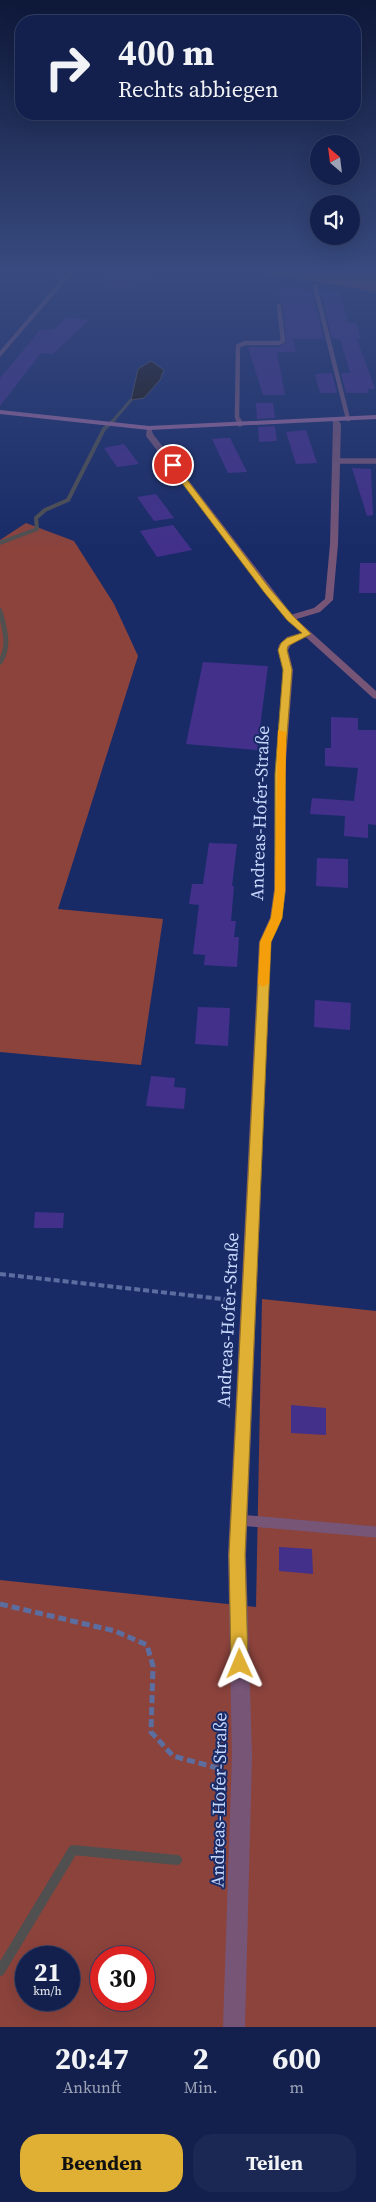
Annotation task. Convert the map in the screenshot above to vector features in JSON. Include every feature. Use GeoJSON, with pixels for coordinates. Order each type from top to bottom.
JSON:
{"type":"FeatureCollection","features":[{"type":"Feature","properties":{"kind":"main road"},"geometry":{"type":"LineString","coordinates":[[0,413],[150,428],[376,417]]}},
{"type":"Feature","properties":{"kind":"street"},"geometry":{"type":"LineString","coordinates":[[290,618],[317,610],[329,600],[334,544],[337,424],[335,419]]}},
{"type":"Feature","properties":{"kind":"street"},"geometry":{"type":"LineString","coordinates":[[150,428],[150,436],[290,618],[376,696]]}},
{"type":"Feature","properties":{"kind":"street","name":"Andreas-Hofer-Straße"},"geometry":{"type":"LineString","coordinates":[[234,2027],[241,1775],[238,1520],[265,942],[276,918],[280,890],[280,774],[288,670],[283,650],[284,645],[290,639],[307,634]]}},
{"type":"Feature","properties":{"kind":"lane"},"geometry":{"type":"LineString","coordinates":[[238,363],[238,417],[240,424]]}},
{"type":"Feature","properties":{"kind":"lane"},"geometry":{"type":"LineString","coordinates":[[334,363],[348,419]]}},
{"type":"Feature","properties":{"kind":"lane"},"geometry":{"type":"LineString","coordinates":[[335,461],[376,461]]}},
{"type":"Feature","properties":{"kind":"lane"},"geometry":{"type":"LineString","coordinates":[[238,1520],[376,1532]]}},
{"type":"Feature","properties":{"kind":"path"},"geometry":{"type":"LineString","coordinates":[[0,1274],[249,1302]]}},
{"type":"Feature","properties":{"kind":"path"},"geometry":{"type":"LineString","coordinates":[[0,1604],[115,1632],[147,1645],[153,1666],[151,1732],[172,1756],[241,1775]]}},
{"type":"Feature","properties":{"kind":"shaded area"},"geometry":{"type":"Polygon","coordinates":[[[148,363],[153,363],[164,370],[160,380],[144,398],[131,400],[138,369],[148,363]]]}},
{"type":"Feature","properties":{"kind":"shaded area"},"geometry":{"type":"Polygon","coordinates":[[[26,523],[74,541],[114,604],[138,656],[58,909],[163,919],[141,1065],[0,1052],[0,540],[26,523]]]}},
{"type":"Feature","properties":{"kind":"shaded area"},"geometry":{"type":"Polygon","coordinates":[[[262,1299],[376,1311],[376,2027],[0,2027],[0,1580],[256,1607],[262,1299]]]}},
{"type":"Feature","properties":{"kind":"building"},"geometry":{"type":"Polygon","coordinates":[[[13,363],[34,363],[0,406],[0,378],[13,363]]]}},
{"type":"Feature","properties":{"kind":"building"},"geometry":{"type":"Polygon","coordinates":[[[253,363],[279,363],[285,395],[263,395],[253,363]]]}},
{"type":"Feature","properties":{"kind":"building"},"geometry":{"type":"Polygon","coordinates":[[[347,363],[365,363],[375,389],[368,389],[369,393],[346,393],[341,373],[350,373],[347,363]]]}},
{"type":"Feature","properties":{"kind":"building"},"geometry":{"type":"Polygon","coordinates":[[[332,373],[337,393],[320,393],[315,374],[332,373]]]}},
{"type":"Feature","properties":{"kind":"building"},"geometry":{"type":"Polygon","coordinates":[[[256,403],[273,403],[275,418],[257,419],[256,403]]]}},
{"type":"Feature","properties":{"kind":"building"},"geometry":{"type":"Polygon","coordinates":[[[275,426],[277,441],[259,442],[258,427],[275,426]]]}},
{"type":"Feature","properties":{"kind":"building"},"geometry":{"type":"Polygon","coordinates":[[[306,430],[317,463],[296,464],[286,432],[306,430]]]}},
{"type":"Feature","properties":{"kind":"building"},"geometry":{"type":"Polygon","coordinates":[[[230,438],[247,472],[228,473],[212,439],[230,438]]]}},
{"type":"Feature","properties":{"kind":"building"},"geometry":{"type":"Polygon","coordinates":[[[124,444],[139,464],[117,467],[104,448],[124,444]]]}},
{"type":"Feature","properties":{"kind":"building"},"geometry":{"type":"Polygon","coordinates":[[[352,468],[371,469],[373,515],[367,516],[352,468]]]}},
{"type":"Feature","properties":{"kind":"building"},"geometry":{"type":"Polygon","coordinates":[[[156,494],[174,518],[154,521],[137,497],[156,494]]]}},
{"type":"Feature","properties":{"kind":"building"},"geometry":{"type":"Polygon","coordinates":[[[173,525],[192,550],[157,557],[140,531],[173,525]]]}},
{"type":"Feature","properties":{"kind":"building"},"geometry":{"type":"Polygon","coordinates":[[[360,563],[376,563],[376,593],[359,593],[360,563]]]}},
{"type":"Feature","properties":{"kind":"building"},"geometry":{"type":"Polygon","coordinates":[[[203,662],[268,666],[257,750],[186,744],[203,662]]]}},
{"type":"Feature","properties":{"kind":"building"},"geometry":{"type":"Polygon","coordinates":[[[331,717],[358,718],[358,730],[376,730],[376,825],[368,824],[368,838],[344,836],[345,816],[310,814],[312,798],[354,801],[358,768],[325,766],[325,748],[331,748],[331,717]]]}},
{"type":"Feature","properties":{"kind":"building"},"geometry":{"type":"Polygon","coordinates":[[[209,843],[237,844],[232,886],[234,886],[231,921],[236,921],[234,937],[239,937],[237,967],[204,965],[205,955],[193,954],[199,905],[189,904],[192,884],[203,884],[209,843]]]}},
{"type":"Feature","properties":{"kind":"building"},"geometry":{"type":"Polygon","coordinates":[[[317,858],[348,859],[348,888],[316,886],[317,858]]]}},
{"type":"Feature","properties":{"kind":"building"},"geometry":{"type":"Polygon","coordinates":[[[315,1000],[351,1003],[350,1030],[314,1027],[315,1000]]]}},
{"type":"Feature","properties":{"kind":"building"},"geometry":{"type":"Polygon","coordinates":[[[198,1007],[230,1008],[228,1046],[195,1044],[198,1007]]]}},
{"type":"Feature","properties":{"kind":"building"},"geometry":{"type":"Polygon","coordinates":[[[151,1076],[175,1078],[174,1087],[186,1088],[184,1109],[146,1106],[151,1076]]]}},
{"type":"Feature","properties":{"kind":"building"},"geometry":{"type":"Polygon","coordinates":[[[35,1212],[64,1213],[63,1228],[34,1228],[35,1212]]]}},
{"type":"Feature","properties":{"kind":"building"},"geometry":{"type":"Polygon","coordinates":[[[291,1405],[326,1408],[326,1435],[291,1433],[291,1405]]]}},
{"type":"Feature","properties":{"kind":"building"},"geometry":{"type":"Polygon","coordinates":[[[279,1547],[312,1549],[313,1574],[279,1571],[279,1547]]]}},
{"type":"Feature","properties":{"kind":"waterway"},"geometry":{"type":"LineString","coordinates":[[112,422],[131,400]]}},
{"type":"Feature","properties":{"kind":"waterway"},"geometry":{"type":"LineString","coordinates":[[0,543],[37,529],[36,518],[45,510],[68,500],[104,429],[112,422]]}},
{"type":"Feature","properties":{"kind":"waterway"},"geometry":{"type":"LineString","coordinates":[[0,610],[1,615]]}},
{"type":"Feature","properties":{"kind":"waterway"},"geometry":{"type":"LineString","coordinates":[[0,662],[6,645],[1,614]]}},
{"type":"Feature","properties":{"kind":"waterway"},"geometry":{"type":"LineString","coordinates":[[0,1971],[73,1850],[177,1860]]}},
{"type":"Feature","properties":{"kind":"slow traffic"},"geometry":{"type":"LineString","coordinates":[[263,983],[265,942],[276,918],[280,890],[282,732]]}},
{"type":"Feature","properties":{"kind":"route"},"geometry":{"type":"LineString","coordinates":[[173,465],[267,590],[290,618],[307,634],[290,639],[284,645],[283,650],[288,670],[282,724],[280,774],[280,890],[276,918],[265,942],[237,1555],[240,1664]]}}]}
